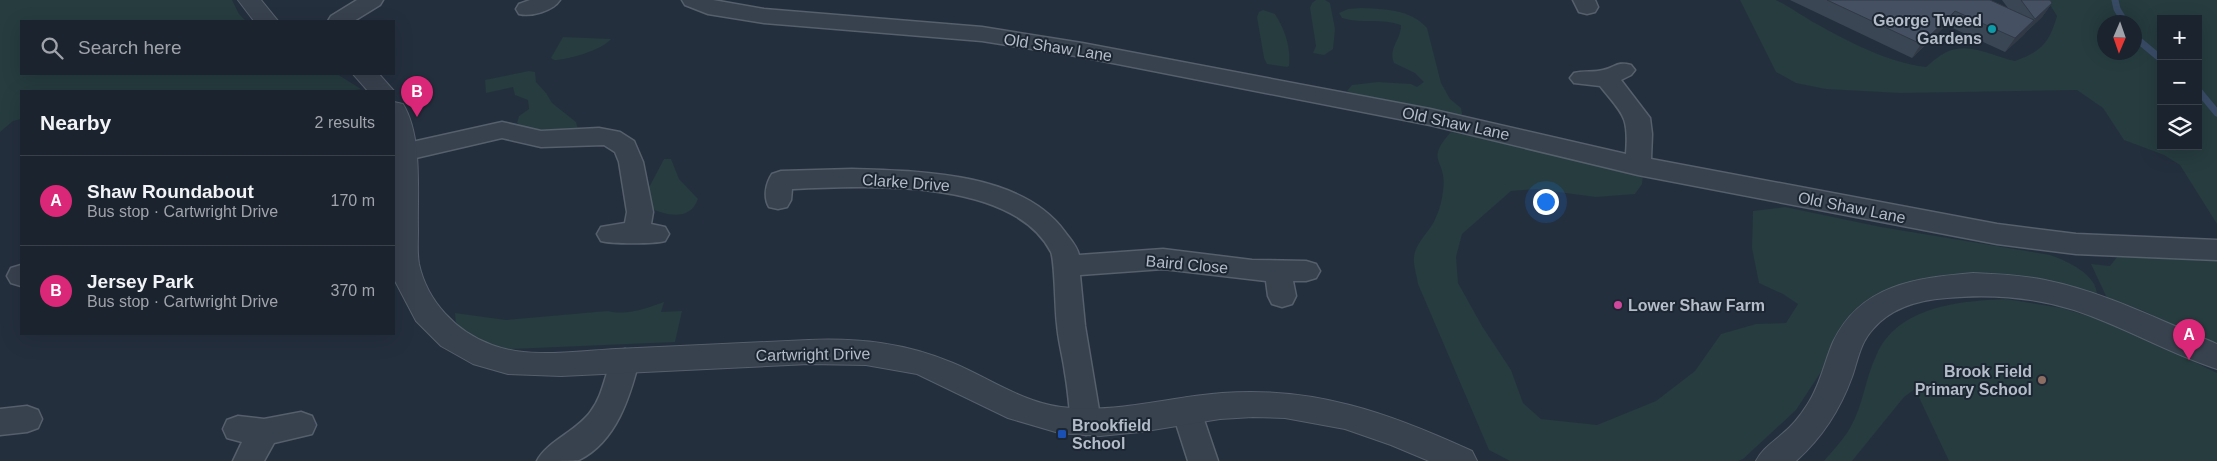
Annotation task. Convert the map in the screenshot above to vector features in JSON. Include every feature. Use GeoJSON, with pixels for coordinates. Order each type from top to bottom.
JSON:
{"type":"FeatureCollection","features":[{"type":"Feature","properties":{"kind":"street"},"geometry":{"type":"LineString","coordinates":[[249,0],[265,20]]}},
{"type":"Feature","properties":{"kind":"street"},"geometry":{"type":"LineString","coordinates":[[341,20],[372,0]]}},
{"type":"Feature","properties":{"kind":"street","name":"Old Shaw Lane"},"geometry":{"type":"LineString","coordinates":[[693,0],[716,9],[747,14],[953,31],[1082,50],[1430,117],[1638,166],[1917,220],[2033,239],[2118,247],[2217,250]]}},
{"type":"Feature","properties":{"kind":"street"},"geometry":{"type":"LineString","coordinates":[[527,9],[552,3]]}},
{"type":"Feature","properties":{"kind":"street"},"geometry":{"type":"LineString","coordinates":[[1582,78],[1616,74],[1638,118],[1640,134],[1638,166]]}},
{"type":"Feature","properties":{"kind":"street"},"geometry":{"type":"LineString","coordinates":[[366,75],[381,90]]}},
{"type":"Feature","properties":{"kind":"street","name":"Cartwright Drive"},"geometry":{"type":"LineString","coordinates":[[395,112],[400,123],[403,152],[399,244],[415,297],[425,312],[440,328],[464,345],[500,360],[524,364],[798,352],[876,353],[929,365],[1016,407],[1059,420],[1086,422],[1134,421],[1187,411],[1248,403],[1318,408],[1376,424],[1461,461]]}},
{"type":"Feature","properties":{"kind":"street"},"geometry":{"type":"LineString","coordinates":[[403,152],[502,130],[541,139],[599,136],[611,138],[625,147],[631,162],[640,212],[646,233],[610,234]]}},
{"type":"Feature","properties":{"kind":"street","name":"Clarke Drive"},"geometry":{"type":"LineString","coordinates":[[778,200],[781,180],[887,179],[962,187],[1003,199],[1036,217],[1060,241],[1065,252],[1071,326],[1086,422]]}},
{"type":"Feature","properties":{"kind":"street","name":"Baird Close"},"geometry":{"type":"LineString","coordinates":[[1067,266],[1163,259],[1280,284],[1306,271]]}},
{"type":"Feature","properties":{"kind":"street"},"geometry":{"type":"LineString","coordinates":[[1772,461],[1794,445],[1818,416],[1827,401],[1849,339],[1856,328],[1880,304],[1897,296],[1920,290],[1973,285],[2010,286],[2048,291],[2103,308],[2217,357]]}},
{"type":"Feature","properties":{"kind":"street"},"geometry":{"type":"LineString","coordinates":[[552,461],[586,438],[606,417],[616,396],[625,361]]}},
{"type":"Feature","properties":{"kind":"street"},"geometry":{"type":"LineString","coordinates":[[1187,411],[1203,461]]}},
{"type":"Feature","properties":{"kind":"street"},"geometry":{"type":"LineString","coordinates":[[248,461],[251,431],[301,425]]}},
{"type":"Feature","properties":{"kind":"green space"},"geometry":{"type":"Polygon","coordinates":[[[0,0],[232,0],[239,14],[245,20],[20,20],[20,75],[339,75],[361,89],[20,90],[20,119],[13,121],[0,132],[0,0]]]}},
{"type":"Feature","properties":{"kind":"green space"},"geometry":{"type":"Polygon","coordinates":[[[1316,0],[1325,0],[1330,3],[1335,29],[1333,49],[1324,55],[1313,53],[1316,46],[1310,8],[1316,0]]]}},
{"type":"Feature","properties":{"kind":"green space"},"geometry":{"type":"Polygon","coordinates":[[[1740,0],[1778,1],[1855,44],[1897,61],[1926,67],[1949,51],[1965,48],[2015,61],[2032,54],[2043,45],[2051,33],[2057,16],[2047,0],[2217,0],[2217,224],[2180,165],[2164,155],[2124,140],[2103,108],[2077,90],[1900,93],[1826,89],[1796,83],[1776,72],[1740,0]]]}},
{"type":"Feature","properties":{"kind":"green space"},"geometry":{"type":"Polygon","coordinates":[[[1361,8],[1396,11],[1413,17],[1427,28],[1441,83],[1450,99],[1461,108],[1462,114],[1458,116],[1360,97],[1347,91],[1352,85],[1378,82],[1411,84],[1417,87],[1424,82],[1415,73],[1394,63],[1393,53],[1401,25],[1386,22],[1349,20],[1342,18],[1339,13],[1348,9],[1361,8]]]}},
{"type":"Feature","properties":{"kind":"green space"},"geometry":{"type":"Polygon","coordinates":[[[1263,10],[1275,14],[1282,26],[1289,52],[1289,66],[1287,67],[1267,64],[1264,58],[1257,17],[1259,12],[1263,10]]]}},
{"type":"Feature","properties":{"kind":"green space"},"geometry":{"type":"Polygon","coordinates":[[[563,37],[611,39],[600,47],[584,54],[554,60],[551,58],[563,37]]]}},
{"type":"Feature","properties":{"kind":"green space"},"geometry":{"type":"Polygon","coordinates":[[[529,71],[535,72],[536,82],[552,103],[576,122],[578,129],[547,132],[531,130],[517,123],[519,116],[529,109],[528,100],[515,95],[513,87],[486,93],[485,80],[529,71]]]}},
{"type":"Feature","properties":{"kind":"green space"},"geometry":{"type":"Polygon","coordinates":[[[1451,132],[1643,173],[1642,184],[1635,194],[1596,197],[1536,189],[1511,191],[1462,234],[1456,257],[1458,283],[1482,326],[1511,370],[1523,403],[1541,419],[1597,425],[1656,401],[1695,371],[1721,334],[1756,324],[1786,323],[1798,304],[1783,294],[1759,283],[1752,248],[1753,211],[1785,207],[1881,227],[2050,255],[2080,269],[2096,287],[2097,295],[1999,278],[1940,275],[1898,287],[1842,340],[1796,410],[1743,459],[1738,461],[1510,461],[1489,450],[1418,284],[1414,260],[1415,251],[1434,222],[1441,204],[1444,180],[1437,156],[1443,142],[1451,132]]]}},
{"type":"Feature","properties":{"kind":"green space"},"geometry":{"type":"Polygon","coordinates":[[[664,159],[671,159],[679,179],[698,199],[694,207],[688,212],[674,215],[666,214],[644,205],[645,195],[664,159]]]}},
{"type":"Feature","properties":{"kind":"green space"},"geometry":{"type":"Polygon","coordinates":[[[2117,257],[2197,257],[2217,259],[2217,350],[2163,326],[2152,315],[2144,311],[2107,298],[2091,264],[2110,266],[2117,257]]]}},
{"type":"Feature","properties":{"kind":"green space","name":"Brook Field Primary School"},"geometry":{"type":"Polygon","coordinates":[[[2006,299],[2062,308],[2121,326],[2217,373],[2217,461],[1949,461],[1915,389],[1904,397],[1852,461],[1824,461],[1850,428],[1858,411],[1876,356],[1886,339],[1899,326],[1914,317],[1950,305],[2006,299]]]}},
{"type":"Feature","properties":{"kind":"green space"},"geometry":{"type":"Polygon","coordinates":[[[664,302],[661,312],[682,311],[675,342],[511,349],[488,344],[474,338],[456,324],[455,313],[506,320],[608,311],[622,313],[644,309],[664,302]]]}},
{"type":"Feature","properties":{"kind":"building"},"geometry":{"type":"Polygon","coordinates":[[[1827,0],[1990,0],[2034,20],[2015,38],[1955,11],[1921,44],[1827,0]]]}},
{"type":"Feature","properties":{"kind":"building"},"geometry":{"type":"Polygon","coordinates":[[[2021,0],[2050,0],[2052,3],[2035,19],[2021,0]]]}},
{"type":"Feature","properties":{"kind":"waterway"},"geometry":{"type":"LineString","coordinates":[[2115,0],[2121,15]]}},
{"type":"Feature","properties":{"kind":"waterway"},"geometry":{"type":"LineString","coordinates":[[2142,43],[2157,56]]}},
{"type":"Feature","properties":{"kind":"waterway"},"geometry":{"type":"LineString","coordinates":[[2202,95],[2217,113]]}},
{"type":"Feature","properties":{"kind":"place","name":"George Tweed Gardens"},"geometry":{"type":"Point","coordinates":[1992,29]}},
{"type":"Feature","properties":{"kind":"place","name":"Jersey Park"},"geometry":{"type":"Point","coordinates":[417,117]}},
{"type":"Feature","properties":{"kind":"place","name":"Lower Shaw Farm"},"geometry":{"type":"Point","coordinates":[1618,305]}},
{"type":"Feature","properties":{"kind":"place","name":"Shaw Roundabout"},"geometry":{"type":"Point","coordinates":[2189,360]}},
{"type":"Feature","properties":{"kind":"place","name":"Brook Field Primary School"},"geometry":{"type":"Point","coordinates":[2042,380]}},
{"type":"Feature","properties":{"kind":"place","name":"Brookfield School"},"geometry":{"type":"Point","coordinates":[1062,434]}}]}
